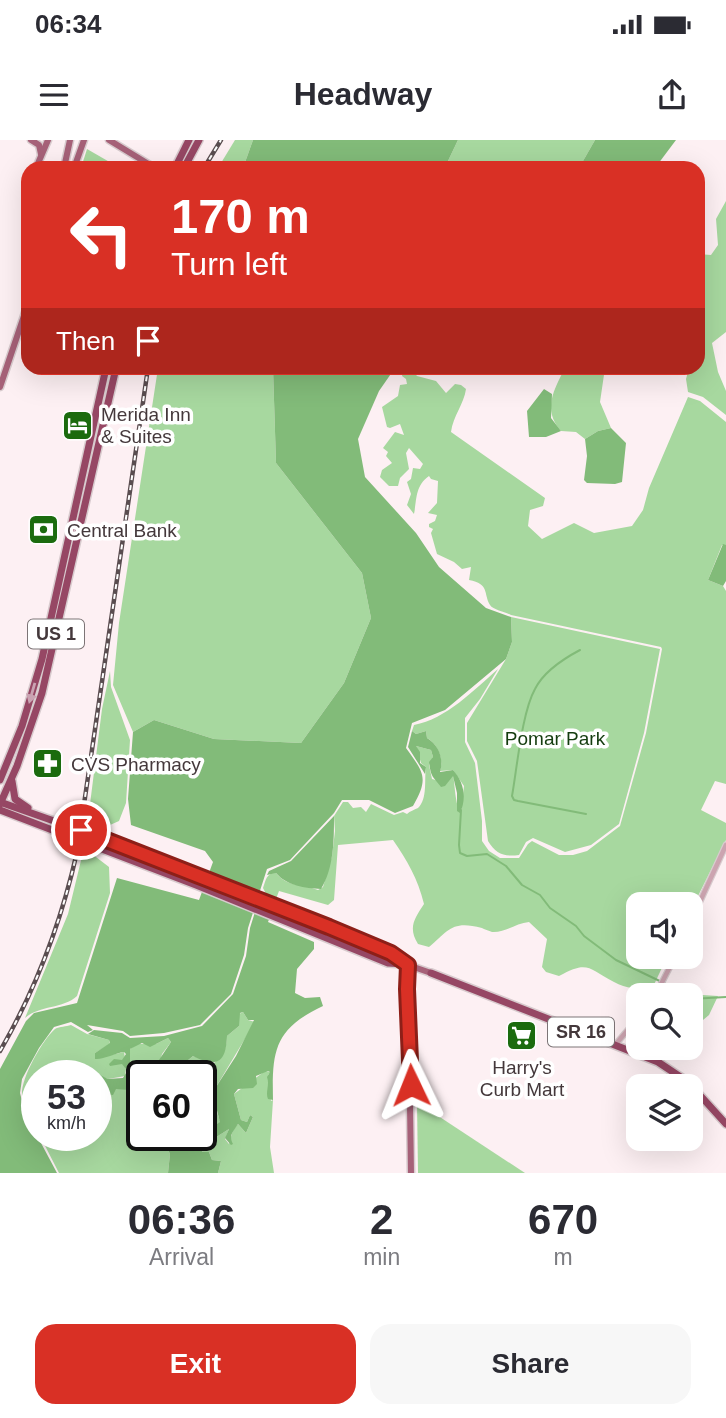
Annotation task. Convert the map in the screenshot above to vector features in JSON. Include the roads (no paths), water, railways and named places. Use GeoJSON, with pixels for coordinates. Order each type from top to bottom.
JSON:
{"type":"FeatureCollection","features":[{"type":"Feature","properties":{"kind":"highway"},"geometry":{"type":"LineString","coordinates":[[178,161],[189,140]]}},
{"type":"Feature","properties":{"kind":"highway"},"geometry":{"type":"LineString","coordinates":[[188,161],[199,140]]}},
{"type":"Feature","properties":{"kind":"highway","name":"US 1"},"geometry":{"type":"LineString","coordinates":[[0,780],[22,726],[44,649],[104,375]]}},
{"type":"Feature","properties":{"kind":"highway","name":"US 1"},"geometry":{"type":"LineString","coordinates":[[0,805],[32,726],[45,681],[114,375]]}},
{"type":"Feature","properties":{"kind":"highway"},"geometry":{"type":"LineString","coordinates":[[12,777],[15,799],[41,815]]}},
{"type":"Feature","properties":{"kind":"highway","name":"SR 16"},"geometry":{"type":"LineString","coordinates":[[0,805],[41,815],[274,905],[381,948],[408,965]]}},
{"type":"Feature","properties":{"kind":"highway","name":"SR 16"},"geometry":{"type":"LineString","coordinates":[[0,805],[388,962],[408,965]]}},
{"type":"Feature","properties":{"kind":"highway","name":"SR 16"},"geometry":{"type":"LineString","coordinates":[[432,973],[658,1062],[688,1082],[726,1124]]}},
{"type":"Feature","properties":{"kind":"main road"},"geometry":{"type":"LineString","coordinates":[[31,140],[39,145],[41,155]]}},
{"type":"Feature","properties":{"kind":"main road"},"geometry":{"type":"LineString","coordinates":[[39,161],[48,140]]}},
{"type":"Feature","properties":{"kind":"main road"},"geometry":{"type":"LineString","coordinates":[[66,161],[70,140]]}},
{"type":"Feature","properties":{"kind":"main road"},"geometry":{"type":"LineString","coordinates":[[102,140],[110,141],[143,161]]}},
{"type":"Feature","properties":{"kind":"main road"},"geometry":{"type":"LineString","coordinates":[[76,161],[83,142]]}},
{"type":"Feature","properties":{"kind":"main road"},"geometry":{"type":"LineString","coordinates":[[0,387],[21,325]]}},
{"type":"Feature","properties":{"kind":"main road"},"geometry":{"type":"LineString","coordinates":[[408,965],[411,1173]]}},
{"type":"Feature","properties":{"kind":"main road","name":"SR 16"},"geometry":{"type":"LineString","coordinates":[[408,965],[432,973]]}},
{"type":"Feature","properties":{"kind":"street"},"geometry":{"type":"LineString","coordinates":[[703,894],[726,845]]}},
{"type":"Feature","properties":{"kind":"street"},"geometry":{"type":"LineString","coordinates":[[615,1045],[626,1032]]}},
{"type":"Feature","properties":{"kind":"waterway"},"geometry":{"type":"LineString","coordinates":[[580,650],[549,671],[530,699],[512,796],[518,801],[586,814]]}},
{"type":"Feature","properties":{"kind":"waterway"},"geometry":{"type":"LineString","coordinates":[[461,810],[460,853],[467,856],[487,854],[506,866],[522,885],[540,895],[550,908],[616,960],[664,983]]}},
{"type":"Feature","properties":{"kind":"waterway"},"geometry":{"type":"LineString","coordinates":[[703,998],[726,997]]}},
{"type":"Feature","properties":{"kind":"railway"},"geometry":{"type":"LineString","coordinates":[[208,161],[221,140]]}},
{"type":"Feature","properties":{"kind":"railway"},"geometry":{"type":"LineString","coordinates":[[0,1051],[25,1004],[46,955],[77,852],[147,375]]}},
{"type":"Feature","properties":{"kind":"place","name":"Merida Inn & Suites"},"geometry":{"type":"Point","coordinates":[78,425]}},
{"type":"Feature","properties":{"kind":"place","name":"Central Bank"},"geometry":{"type":"Point","coordinates":[44,530]}},
{"type":"Feature","properties":{"kind":"place","name":"CVS Pharmacy"},"geometry":{"type":"Point","coordinates":[48,764]}},
{"type":"Feature","properties":{"kind":"place","name":"Harry's Curb Mart"},"geometry":{"type":"Point","coordinates":[522,1036]}},
{"type":"Feature","properties":{"kind":"park label","name":"Pomar Park"},"geometry":{"type":"Point","coordinates":[555,738]}}]}
